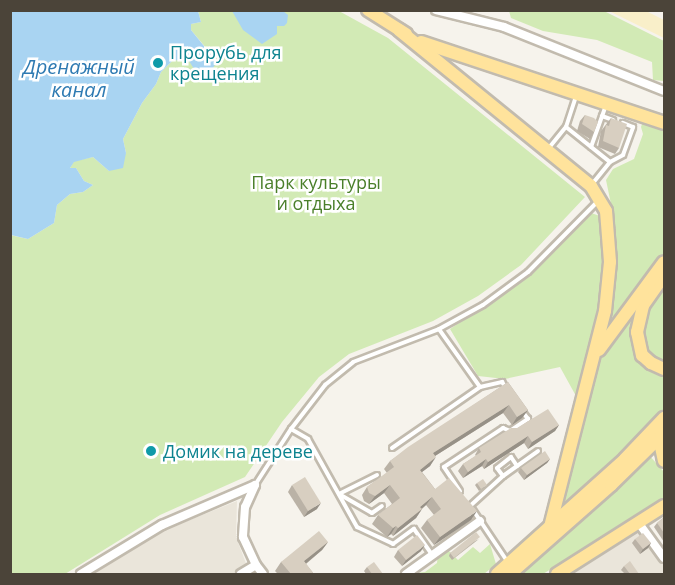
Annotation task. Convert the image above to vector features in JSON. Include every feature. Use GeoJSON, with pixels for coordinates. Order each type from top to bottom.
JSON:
{"type":"FeatureCollection","features":[{"type":"Feature","properties":{"kind":"main road"},"geometry":{"type":"LineString","coordinates":[[375,12],[591,186],[600,198],[609,225],[609,275],[603,324],[550,526]]}},
{"type":"Feature","properties":{"kind":"main road"},"geometry":{"type":"LineString","coordinates":[[399,30],[437,49],[577,92],[664,123]]}},
{"type":"Feature","properties":{"kind":"main road"},"geometry":{"type":"LineString","coordinates":[[592,367],[604,342],[664,261]]}},
{"type":"Feature","properties":{"kind":"main road"},"geometry":{"type":"LineString","coordinates":[[664,275],[640,312],[637,332],[642,355],[664,369]]}},
{"type":"Feature","properties":{"kind":"main road"},"geometry":{"type":"LineString","coordinates":[[509,569],[550,526],[625,459],[664,418]]}},
{"type":"Feature","properties":{"kind":"main road"},"geometry":{"type":"LineString","coordinates":[[664,434],[661,447],[664,461]]}},
{"type":"Feature","properties":{"kind":"main road"},"geometry":{"type":"LineString","coordinates":[[497,574],[509,569],[611,485],[664,434]]}},
{"type":"Feature","properties":{"kind":"main road"},"geometry":{"type":"LineString","coordinates":[[557,574],[571,571],[664,506]]}},
{"type":"Feature","properties":{"kind":"street"},"geometry":{"type":"LineString","coordinates":[[436,10],[504,27],[664,91]]}},
{"type":"Feature","properties":{"kind":"street"},"geometry":{"type":"LineString","coordinates":[[255,485],[245,507],[243,537],[256,565],[263,574]]}},
{"type":"Feature","properties":{"kind":"street"},"geometry":{"type":"LineString","coordinates":[[81,574],[162,525],[255,485]]}},
{"type":"Feature","properties":{"kind":"street"},"geometry":{"type":"LineString","coordinates":[[406,574],[480,521]]}},
{"type":"Feature","properties":{"kind":"street"},"geometry":{"type":"LineString","coordinates":[[638,522],[664,558]]}},
{"type":"Feature","properties":{"kind":"street"},"geometry":{"type":"LineString","coordinates":[[242,574],[256,565]]}},
{"type":"Feature","properties":{"kind":"lane"},"geometry":{"type":"LineString","coordinates":[[547,150],[566,127],[577,92]]}},
{"type":"Feature","properties":{"kind":"lane"},"geometry":{"type":"LineString","coordinates":[[591,147],[606,103]]}},
{"type":"Feature","properties":{"kind":"lane"},"geometry":{"type":"LineString","coordinates":[[591,186],[610,162],[624,155],[633,127],[602,116]]}},
{"type":"Feature","properties":{"kind":"lane"},"geometry":{"type":"LineString","coordinates":[[566,127],[610,162]]}},
{"type":"Feature","properties":{"kind":"lane"},"geometry":{"type":"LineString","coordinates":[[255,485],[291,429],[326,385],[353,362],[439,328],[483,305],[528,272],[600,198]]}},
{"type":"Feature","properties":{"kind":"lane"},"geometry":{"type":"LineString","coordinates":[[439,328],[480,387]]}},
{"type":"Feature","properties":{"kind":"lane"},"geometry":{"type":"LineString","coordinates":[[392,448],[480,387],[502,382],[509,392]]}},
{"type":"Feature","properties":{"kind":"lane"},"geometry":{"type":"LineString","coordinates":[[509,569],[444,467],[503,428],[510,431],[528,419],[521,410]]}},
{"type":"Feature","properties":{"kind":"lane"},"geometry":{"type":"LineString","coordinates":[[291,429],[308,439],[357,527],[393,544],[414,529],[433,555]]}},
{"type":"Feature","properties":{"kind":"lane"},"geometry":{"type":"LineString","coordinates":[[470,506],[502,476],[538,451]]}},
{"type":"Feature","properties":{"kind":"lane"},"geometry":{"type":"LineString","coordinates":[[502,476],[497,468],[511,458],[517,466]]}},
{"type":"Feature","properties":{"kind":"lane"},"geometry":{"type":"LineString","coordinates":[[339,494],[377,475]]}},
{"type":"Feature","properties":{"kind":"lane"},"geometry":{"type":"LineString","coordinates":[[339,494],[372,513],[382,506]]}},
{"type":"Feature","properties":{"kind":"shaded area"},"geometry":{"type":"Polygon","coordinates":[[[237,501],[236,537],[247,566],[233,574],[92,574],[165,530],[237,501]]]}},
{"type":"Feature","properties":{"kind":"shaded area"},"geometry":{"type":"Polygon","coordinates":[[[639,530],[664,565],[664,574],[576,574],[574,571],[639,530]]]}},
{"type":"Feature","properties":{"kind":"green space","name":"Парк культуры и отдыха"},"geometry":{"type":"Polygon","coordinates":[[[198,11],[339,11],[388,38],[585,197],[521,265],[478,296],[433,321],[349,354],[319,377],[282,422],[245,477],[160,515],[65,574],[11,574],[10,235],[28,239],[54,223],[57,205],[70,194],[83,192],[93,185],[84,181],[76,168],[70,168],[74,161],[93,157],[109,171],[126,153],[123,139],[161,72],[173,60],[217,61],[191,30],[191,24],[201,22],[198,11]]]}},
{"type":"Feature","properties":{"kind":"green space"},"geometry":{"type":"Polygon","coordinates":[[[509,11],[604,11],[664,41],[664,81],[653,80],[652,62],[597,40],[543,31],[511,18],[509,11]]]}},
{"type":"Feature","properties":{"kind":"green space"},"geometry":{"type":"Polygon","coordinates":[[[643,121],[664,130],[664,255],[613,325],[606,322],[608,214],[611,204],[606,180],[613,169],[634,159],[643,134],[641,127],[643,121]]]}},
{"type":"Feature","properties":{"kind":"green space"},"geometry":{"type":"Polygon","coordinates":[[[591,213],[603,217],[602,289],[576,396],[560,367],[505,379],[478,376],[450,329],[526,278],[591,213]]]}},
{"type":"Feature","properties":{"kind":"green space"},"geometry":{"type":"Polygon","coordinates":[[[664,282],[664,365],[649,357],[641,332],[644,314],[664,282]]]}},
{"type":"Feature","properties":{"kind":"green space"},"geometry":{"type":"Polygon","coordinates":[[[640,299],[633,340],[634,348],[646,367],[664,375],[664,410],[638,438],[569,502],[562,501],[599,361],[640,299]]]}},
{"type":"Feature","properties":{"kind":"green space"},"geometry":{"type":"Polygon","coordinates":[[[649,455],[664,472],[664,498],[543,574],[515,574],[649,455]]]}},
{"type":"Feature","properties":{"kind":"green space"},"geometry":{"type":"Polygon","coordinates":[[[490,544],[496,564],[484,574],[408,574],[425,572],[437,563],[438,554],[447,549],[458,560],[473,547],[480,553],[490,544]]]}},
{"type":"Feature","properties":{"kind":"sand"},"geometry":{"type":"Polygon","coordinates":[[[609,11],[646,11],[664,20],[664,38],[609,11]]]}},
{"type":"Feature","properties":{"kind":"water","name":"Дренажный канал"},"geometry":{"type":"Polygon","coordinates":[[[10,11],[198,11],[201,22],[191,24],[191,30],[217,62],[210,72],[196,72],[189,61],[173,60],[161,72],[123,139],[126,153],[123,168],[109,171],[93,157],[74,162],[70,168],[76,168],[84,181],[93,185],[83,192],[70,194],[57,205],[54,223],[28,239],[11,235],[10,11]]]}},
{"type":"Feature","properties":{"kind":"water"},"geometry":{"type":"Polygon","coordinates":[[[232,11],[283,11],[288,15],[287,23],[284,26],[277,26],[277,34],[262,44],[243,30],[232,11]]]}},
{"type":"Feature","properties":{"kind":"building"},"geometry":{"type":"Polygon","coordinates":[[[585,115],[598,122],[594,132],[582,124],[585,115]]]}},
{"type":"Feature","properties":{"kind":"building"},"geometry":{"type":"Polygon","coordinates":[[[611,118],[627,124],[619,148],[603,141],[606,125],[609,126],[611,118]]]}},
{"type":"Feature","properties":{"kind":"building"},"geometry":{"type":"Polygon","coordinates":[[[508,382],[528,410],[517,417],[509,405],[433,453],[436,457],[420,470],[435,489],[449,478],[477,511],[440,537],[427,520],[441,509],[432,497],[420,507],[422,509],[398,528],[396,526],[393,528],[378,515],[400,498],[390,485],[375,496],[369,493],[367,487],[394,467],[390,461],[508,382]]]}},
{"type":"Feature","properties":{"kind":"building"},"geometry":{"type":"Polygon","coordinates":[[[548,409],[559,425],[532,442],[528,436],[488,462],[486,459],[468,472],[463,464],[481,452],[479,448],[548,409]]]}},
{"type":"Feature","properties":{"kind":"building"},"geometry":{"type":"Polygon","coordinates":[[[545,451],[550,459],[527,475],[521,468],[545,451]]]}},
{"type":"Feature","properties":{"kind":"building"},"geometry":{"type":"Polygon","coordinates":[[[305,477],[321,503],[308,511],[292,485],[305,477]]]}},
{"type":"Feature","properties":{"kind":"building"},"geometry":{"type":"Polygon","coordinates":[[[483,479],[487,485],[481,489],[477,483],[483,479]]]}},
{"type":"Feature","properties":{"kind":"building"},"geometry":{"type":"Polygon","coordinates":[[[664,517],[664,533],[657,523],[664,517]]]}},
{"type":"Feature","properties":{"kind":"building"},"geometry":{"type":"Polygon","coordinates":[[[319,531],[328,542],[304,561],[314,574],[291,574],[281,562],[319,531]]]}},
{"type":"Feature","properties":{"kind":"building"},"geometry":{"type":"Polygon","coordinates":[[[476,532],[480,537],[454,558],[450,553],[476,532]]]}},
{"type":"Feature","properties":{"kind":"building"},"geometry":{"type":"Polygon","coordinates":[[[643,533],[651,543],[643,549],[635,539],[643,533]]]}},
{"type":"Feature","properties":{"kind":"building"},"geometry":{"type":"Polygon","coordinates":[[[417,535],[425,545],[406,560],[398,550],[417,535]]]}},
{"type":"Feature","properties":{"kind":"building"},"geometry":{"type":"Polygon","coordinates":[[[630,561],[639,574],[630,574],[624,566],[630,561]]]}},
{"type":"Feature","properties":{"kind":"building"},"geometry":{"type":"Polygon","coordinates":[[[374,562],[383,574],[372,574],[367,567],[374,562]]]}},
{"type":"Feature","properties":{"kind":"place","name":"Прорубь для крещения"},"geometry":{"type":"Point","coordinates":[158,63]}},
{"type":"Feature","properties":{"kind":"place","name":"Домик на дереве"},"geometry":{"type":"Point","coordinates":[151,451]}}]}
